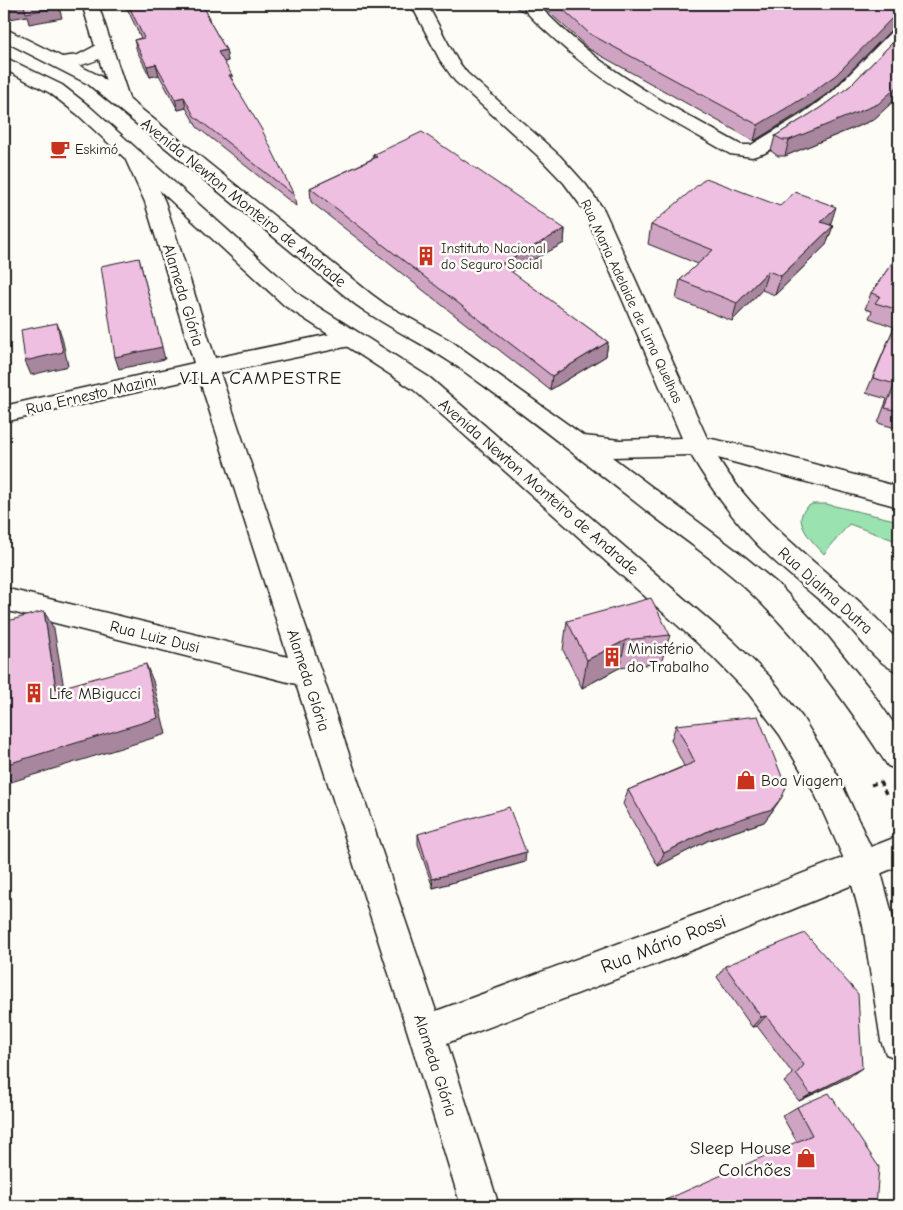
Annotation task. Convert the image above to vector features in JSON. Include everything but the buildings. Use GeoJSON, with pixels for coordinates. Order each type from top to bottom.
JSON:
{"type":"FeatureCollection","features":[{"type":"Feature","properties":{"kind":"street"},"geometry":{"type":"LineString","coordinates":[[90,4],[121,101]]}},
{"type":"Feature","properties":{"kind":"street","name":"Rua Maria Adelaide de Lima Quelhas"},"geometry":{"type":"LineString","coordinates":[[419,4],[459,76],[525,133],[564,170],[581,190],[594,210],[698,446],[713,470],[752,521]]}},
{"type":"Feature","properties":{"kind":"street"},"geometry":{"type":"LineString","coordinates":[[538,6],[576,50],[602,69],[658,105],[737,150],[745,151],[758,149],[808,118],[838,96],[899,34]]}},
{"type":"Feature","properties":{"kind":"street","name":"Avenida Newton Monteiro de Andrade"},"geometry":{"type":"LineString","coordinates":[[4,35],[94,80],[378,310],[443,346],[578,444],[704,540],[769,593],[795,620],[838,670],[899,756]]}},
{"type":"Feature","properties":{"kind":"street"},"geometry":{"type":"LineString","coordinates":[[60,62],[84,59],[96,54],[104,47]]}},
{"type":"Feature","properties":{"kind":"street","name":"Avenida Newton Monteiro de Andrade"},"geometry":{"type":"LineString","coordinates":[[4,62],[56,89],[134,156],[294,301],[350,338],[400,367],[422,384],[688,617],[745,670],[773,702],[796,733],[826,784],[863,865],[880,926],[899,1041]]}},
{"type":"Feature","properties":{"kind":"street","name":"Alameda Glória"},"geometry":{"type":"LineString","coordinates":[[134,156],[155,202],[207,368],[426,1033],[480,1206]]}},
{"type":"Feature","properties":{"kind":"street","name":"Rua Ernesto Mazini"},"geometry":{"type":"LineString","coordinates":[[4,414],[350,338]]}},
{"type":"Feature","properties":{"kind":"street"},"geometry":{"type":"LineString","coordinates":[[578,444],[620,449],[698,446],[754,456],[899,497]]}},
{"type":"Feature","properties":{"kind":"street","name":"Rua Djalma Dutra"},"geometry":{"type":"LineString","coordinates":[[752,521],[779,549],[861,621],[899,660]]}},
{"type":"Feature","properties":{"kind":"street","name":"Rua Luiz Dusi"},"geometry":{"type":"LineString","coordinates":[[4,598],[307,674]]}},
{"type":"Feature","properties":{"kind":"street","name":"Rua Mário Rossi"},"geometry":{"type":"LineString","coordinates":[[426,1033],[698,931],[899,851]]}},
{"type":"Feature","properties":{"kind":"path"},"geometry":{"type":"LineString","coordinates":[[871,784],[880,782],[886,794]]}},
{"type":"Feature","properties":{"kind":"green space"},"geometry":{"type":"Polygon","coordinates":[[[812,504],[826,504],[899,521],[899,542],[849,524],[824,554],[813,542],[801,522],[805,509],[812,504]]]}},
{"type":"Feature","properties":{"kind":"place","name":"Eskimó"},"geometry":{"type":"Point","coordinates":[60,149]}},
{"type":"Feature","properties":{"kind":"place","name":"Instituto Nacional do Seguro Social"},"geometry":{"type":"Point","coordinates":[426,256]}},
{"type":"Feature","properties":{"kind":"place","name":"Ministério do Trabalho"},"geometry":{"type":"Point","coordinates":[612,657]}},
{"type":"Feature","properties":{"kind":"place","name":"Life MBigucci"},"geometry":{"type":"Point","coordinates":[34,693]}},
{"type":"Feature","properties":{"kind":"place","name":"Boa Viagem"},"geometry":{"type":"Point","coordinates":[746,780]}},
{"type":"Feature","properties":{"kind":"place","name":"Sleep House Colchões"},"geometry":{"type":"Point","coordinates":[806,1158]}},
{"type":"Feature","properties":{"kind":"district","name":"VILA CAMPESTRE"},"geometry":{"type":"Point","coordinates":[261,377]}}]}
